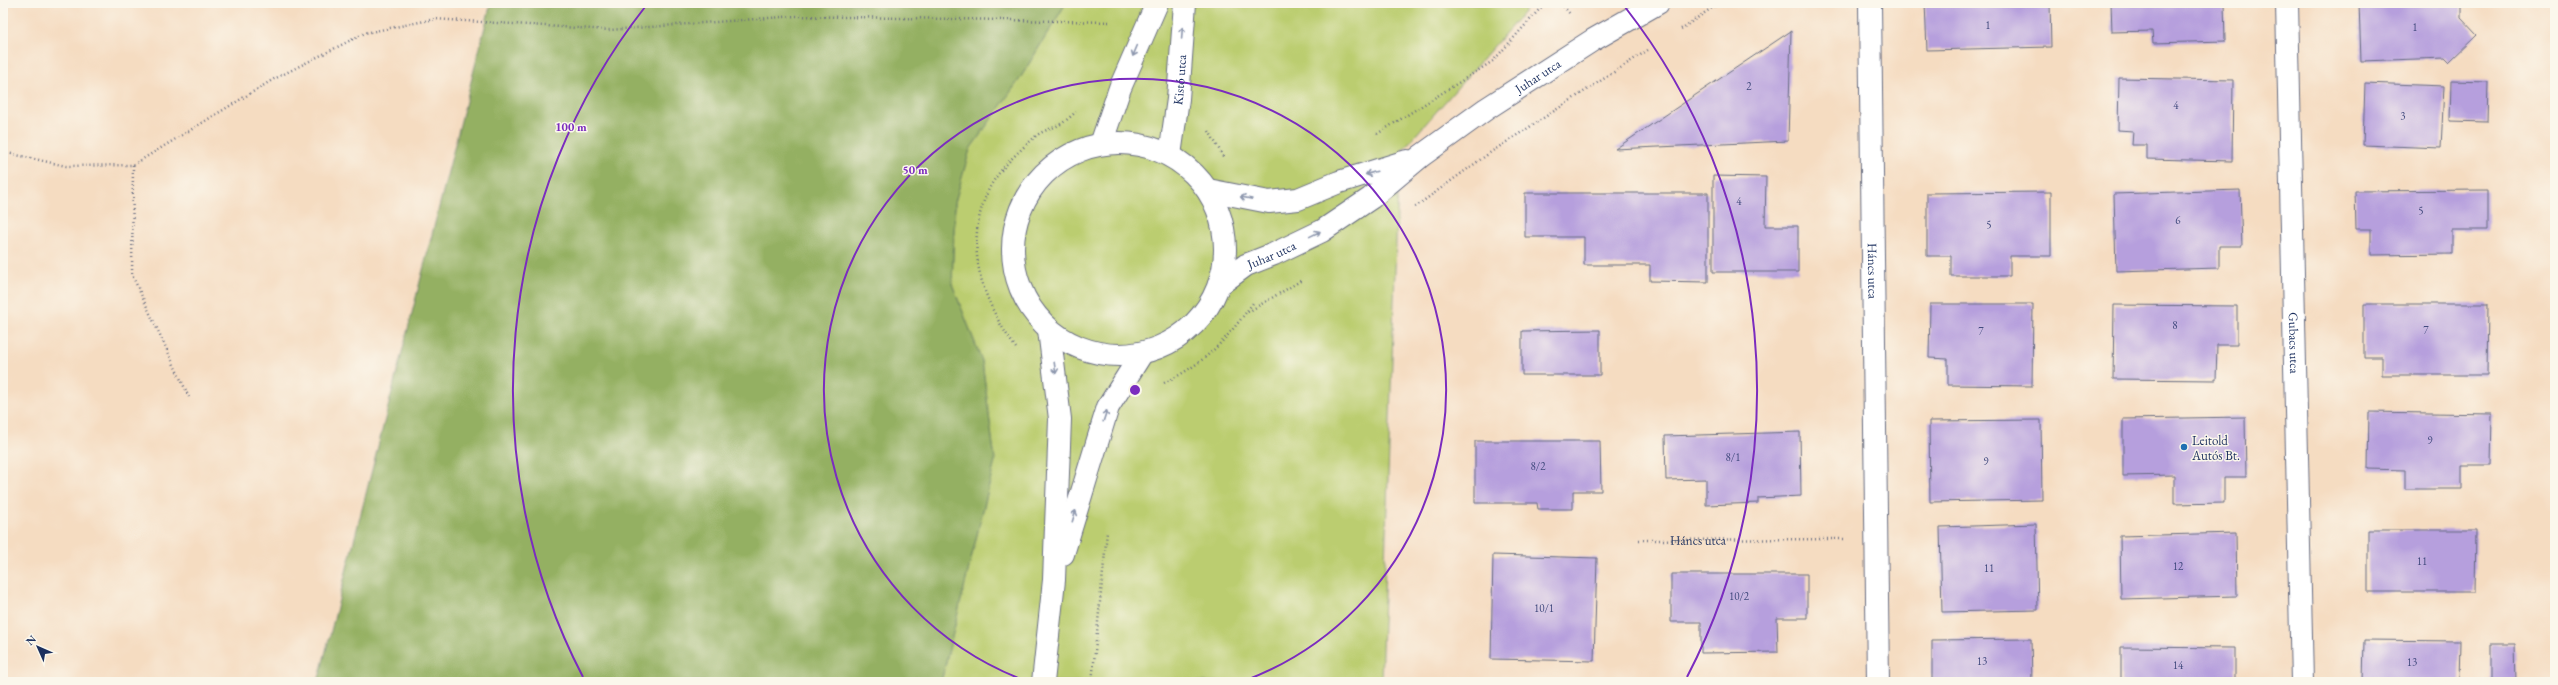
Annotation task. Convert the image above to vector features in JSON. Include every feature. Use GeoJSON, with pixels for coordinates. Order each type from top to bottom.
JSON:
{"type":"FeatureCollection","features":[{"type":"Feature","properties":{"kind":"street"},"geometry":{"type":"LineString","coordinates":[[1101,144],[1120,88],[1157,3]]}},
{"type":"Feature","properties":{"kind":"street","name":"Kistó utca"},"geometry":{"type":"LineString","coordinates":[[1170,155],[1178,99],[1185,3]]}},
{"type":"Feature","properties":{"kind":"street","name":"Juhar utca"},"geometry":{"type":"LineString","coordinates":[[1219,285],[1246,265],[1274,254],[1322,230],[1371,198],[1421,156],[1499,101],[1593,40],[1658,3]]}},
{"type":"Feature","properties":{"kind":"street","name":"Háncs utca"},"geometry":{"type":"LineString","coordinates":[[1870,3],[1878,682]]}},
{"type":"Feature","properties":{"kind":"street","name":"Gubacs utca"},"geometry":{"type":"LineString","coordinates":[[2287,3],[2302,682]]}},
{"type":"Feature","properties":{"kind":"street"},"geometry":{"type":"LineString","coordinates":[[1101,144],[1136,144],[1170,155],[1191,170],[1208,190],[1218,212],[1225,236],[1224,261],[1219,285],[1207,309],[1189,329],[1167,344],[1142,353],[1108,355],[1083,349],[1049,330],[1026,303],[1014,272],[1014,231],[1022,204],[1041,176],[1068,155],[1101,144]]}},
{"type":"Feature","properties":{"kind":"street","name":"Juhar utca"},"geometry":{"type":"LineString","coordinates":[[1208,190],[1269,202],[1298,199],[1340,182],[1421,156]]}},
{"type":"Feature","properties":{"kind":"street"},"geometry":{"type":"LineString","coordinates":[[1044,682],[1054,580],[1060,419],[1049,330]]}},
{"type":"Feature","properties":{"kind":"street"},"geometry":{"type":"LineString","coordinates":[[1054,580],[1108,407],[1142,353]]}},
{"type":"Feature","properties":{"kind":"path"},"geometry":{"type":"LineString","coordinates":[[1371,138],[1493,61],[1545,3]]}},
{"type":"Feature","properties":{"kind":"path"},"geometry":{"type":"LineString","coordinates":[[1676,32],[1719,3]]}},
{"type":"Feature","properties":{"kind":"path"},"geometry":{"type":"LineString","coordinates":[[3,152],[66,166],[133,165],[274,79],[365,33],[435,19],[609,30],[796,16],[1118,22]]}},
{"type":"Feature","properties":{"kind":"path"},"geometry":{"type":"LineString","coordinates":[[1409,212],[1491,152],[1650,49]]}},
{"type":"Feature","properties":{"kind":"path"},"geometry":{"type":"LineString","coordinates":[[1019,353],[992,312],[977,268],[978,224],[989,189],[1014,156],[1036,135],[1061,124],[1082,107]]}},
{"type":"Feature","properties":{"kind":"path"},"geometry":{"type":"LineString","coordinates":[[1208,127],[1225,159]]}},
{"type":"Feature","properties":{"kind":"path"},"geometry":{"type":"LineString","coordinates":[[133,165],[132,275],[189,397]]}},
{"type":"Feature","properties":{"kind":"path"},"geometry":{"type":"LineString","coordinates":[[1161,385],[1206,359],[1228,336],[1273,282],[1274,254]]}},
{"type":"Feature","properties":{"kind":"path"},"geometry":{"type":"LineString","coordinates":[[1246,313],[1306,278]]}},
{"type":"Feature","properties":{"kind":"path"},"geometry":{"type":"LineString","coordinates":[[1092,682],[1107,531]]}},
{"type":"Feature","properties":{"kind":"path","name":"Háncs utca"},"geometry":{"type":"LineString","coordinates":[[1639,540],[1876,539]]}},
{"type":"Feature","properties":{"kind":"green space"},"geometry":{"type":"Polygon","coordinates":[[[491,3],[1066,3],[1019,80],[970,149],[955,202],[952,284],[982,361],[995,461],[941,682],[318,682],[491,3]]]}},
{"type":"Feature","properties":{"kind":"green space"},"geometry":{"type":"Polygon","coordinates":[[[1066,3],[1532,3],[1399,154],[1381,682],[941,682],[995,461],[982,361],[952,284],[955,202],[970,149],[1019,80],[1066,3]]]}},
{"type":"Feature","properties":{"kind":"building"},"geometry":{"type":"Polygon","coordinates":[[[1925,3],[2050,3],[2051,47],[1927,50],[1925,3]]]}},
{"type":"Feature","properties":{"kind":"building"},"geometry":{"type":"Polygon","coordinates":[[[2111,3],[2224,3],[2225,41],[2153,43],[2152,31],[2112,32],[2111,3]]]}},
{"type":"Feature","properties":{"kind":"building"},"geometry":{"type":"Polygon","coordinates":[[[2359,3],[2461,3],[2461,18],[2477,35],[2449,62],[2445,58],[2361,61],[2359,3]]]}},
{"type":"Feature","properties":{"kind":"building"},"geometry":{"type":"Polygon","coordinates":[[[1791,31],[1788,141],[1615,149],[1791,31]]]}},
{"type":"Feature","properties":{"kind":"building"},"geometry":{"type":"Polygon","coordinates":[[[2119,78],[2233,80],[2232,161],[2147,159],[2147,145],[2132,145],[2133,131],[2118,130],[2119,78]]]}},
{"type":"Feature","properties":{"kind":"building"},"geometry":{"type":"Polygon","coordinates":[[[2451,81],[2488,82],[2487,122],[2450,121],[2451,81]]]}},
{"type":"Feature","properties":{"kind":"building"},"geometry":{"type":"Polygon","coordinates":[[[2365,83],[2444,86],[2441,148],[2363,145],[2365,83]]]}},
{"type":"Feature","properties":{"kind":"building"},"geometry":{"type":"Polygon","coordinates":[[[1713,176],[1766,177],[1765,226],[1798,226],[1798,272],[1713,272],[1713,176]]]}},
{"type":"Feature","properties":{"kind":"building"},"geometry":{"type":"Polygon","coordinates":[[[2240,190],[2242,246],[2219,246],[2219,268],[2116,271],[2114,194],[2240,190]]]}},
{"type":"Feature","properties":{"kind":"building"},"geometry":{"type":"Polygon","coordinates":[[[2487,190],[2487,230],[2452,230],[2452,254],[2371,255],[2371,229],[2356,229],[2355,191],[2487,190]]]}},
{"type":"Feature","properties":{"kind":"building"},"geometry":{"type":"Polygon","coordinates":[[[2051,192],[2051,256],[2010,256],[2010,276],[1951,276],[1951,256],[1927,256],[1927,193],[2051,192]]]}},
{"type":"Feature","properties":{"kind":"building"},"geometry":{"type":"Polygon","coordinates":[[[1525,193],[1708,193],[1708,282],[1650,281],[1650,265],[1584,265],[1584,237],[1525,237],[1525,193]]]}},
{"type":"Feature","properties":{"kind":"building"},"geometry":{"type":"Polygon","coordinates":[[[1930,304],[2033,304],[2032,386],[1948,385],[1948,359],[1929,358],[1930,304]]]}},
{"type":"Feature","properties":{"kind":"building"},"geometry":{"type":"Polygon","coordinates":[[[2364,304],[2488,304],[2487,375],[2382,375],[2382,357],[2364,357],[2364,304]]]}},
{"type":"Feature","properties":{"kind":"building"},"geometry":{"type":"Polygon","coordinates":[[[2114,305],[2237,306],[2237,345],[2217,345],[2216,380],[2113,379],[2114,305]]]}},
{"type":"Feature","properties":{"kind":"building"},"geometry":{"type":"Polygon","coordinates":[[[1600,330],[1600,375],[1522,375],[1522,331],[1600,330]]]}},
{"type":"Feature","properties":{"kind":"building"},"geometry":{"type":"Polygon","coordinates":[[[2369,412],[2492,414],[2491,465],[2462,465],[2462,489],[2405,489],[2405,470],[2368,469],[2369,412]]]}},
{"type":"Feature","properties":{"kind":"building","name":"Leitold Autós Bt."},"geometry":{"type":"Polygon","coordinates":[[[2245,417],[2246,477],[2224,477],[2224,503],[2174,504],[2174,475],[2123,476],[2123,419],[2245,417]]]}},
{"type":"Feature","properties":{"kind":"building"},"geometry":{"type":"Polygon","coordinates":[[[2041,420],[2042,500],[1930,502],[1929,421],[2041,420]]]}},
{"type":"Feature","properties":{"kind":"building"},"geometry":{"type":"Polygon","coordinates":[[[1800,432],[1801,496],[1758,498],[1758,503],[1706,505],[1706,479],[1666,480],[1665,436],[1800,432]]]}},
{"type":"Feature","properties":{"kind":"building"},"geometry":{"type":"Polygon","coordinates":[[[1475,441],[1600,441],[1601,491],[1573,491],[1573,509],[1538,509],[1537,503],[1475,503],[1475,441]]]}},
{"type":"Feature","properties":{"kind":"building"},"geometry":{"type":"Polygon","coordinates":[[[2036,524],[2038,610],[1942,612],[1940,527],[2036,524]]]}},
{"type":"Feature","properties":{"kind":"building"},"geometry":{"type":"Polygon","coordinates":[[[2368,530],[2476,530],[2475,592],[2368,592],[2368,530]]]}},
{"type":"Feature","properties":{"kind":"building"},"geometry":{"type":"Polygon","coordinates":[[[2236,533],[2237,596],[2121,599],[2120,536],[2236,533]]]}},
{"type":"Feature","properties":{"kind":"building"},"geometry":{"type":"Polygon","coordinates":[[[1493,555],[1597,558],[1594,661],[1491,659],[1493,555]]]}},
{"type":"Feature","properties":{"kind":"building"},"geometry":{"type":"Polygon","coordinates":[[[1671,574],[1807,574],[1807,618],[1777,618],[1778,652],[1701,653],[1701,622],[1671,622],[1671,574]]]}},
{"type":"Feature","properties":{"kind":"building"},"geometry":{"type":"Polygon","coordinates":[[[2031,639],[2032,682],[1932,682],[1932,640],[2031,639]]]}},
{"type":"Feature","properties":{"kind":"building"},"geometry":{"type":"Polygon","coordinates":[[[2364,640],[2460,641],[2459,682],[2363,682],[2364,640]]]}},
{"type":"Feature","properties":{"kind":"building"},"geometry":{"type":"Polygon","coordinates":[[[2491,644],[2515,644],[2516,682],[2491,682],[2491,644]]]}},
{"type":"Feature","properties":{"kind":"building"},"geometry":{"type":"Polygon","coordinates":[[[2121,647],[2235,648],[2235,682],[2121,682],[2121,647]]]}},
{"type":"Feature","properties":{"kind":"place","name":"Leitold Autós Bt."},"geometry":{"type":"Point","coordinates":[2184,447]}}]}
